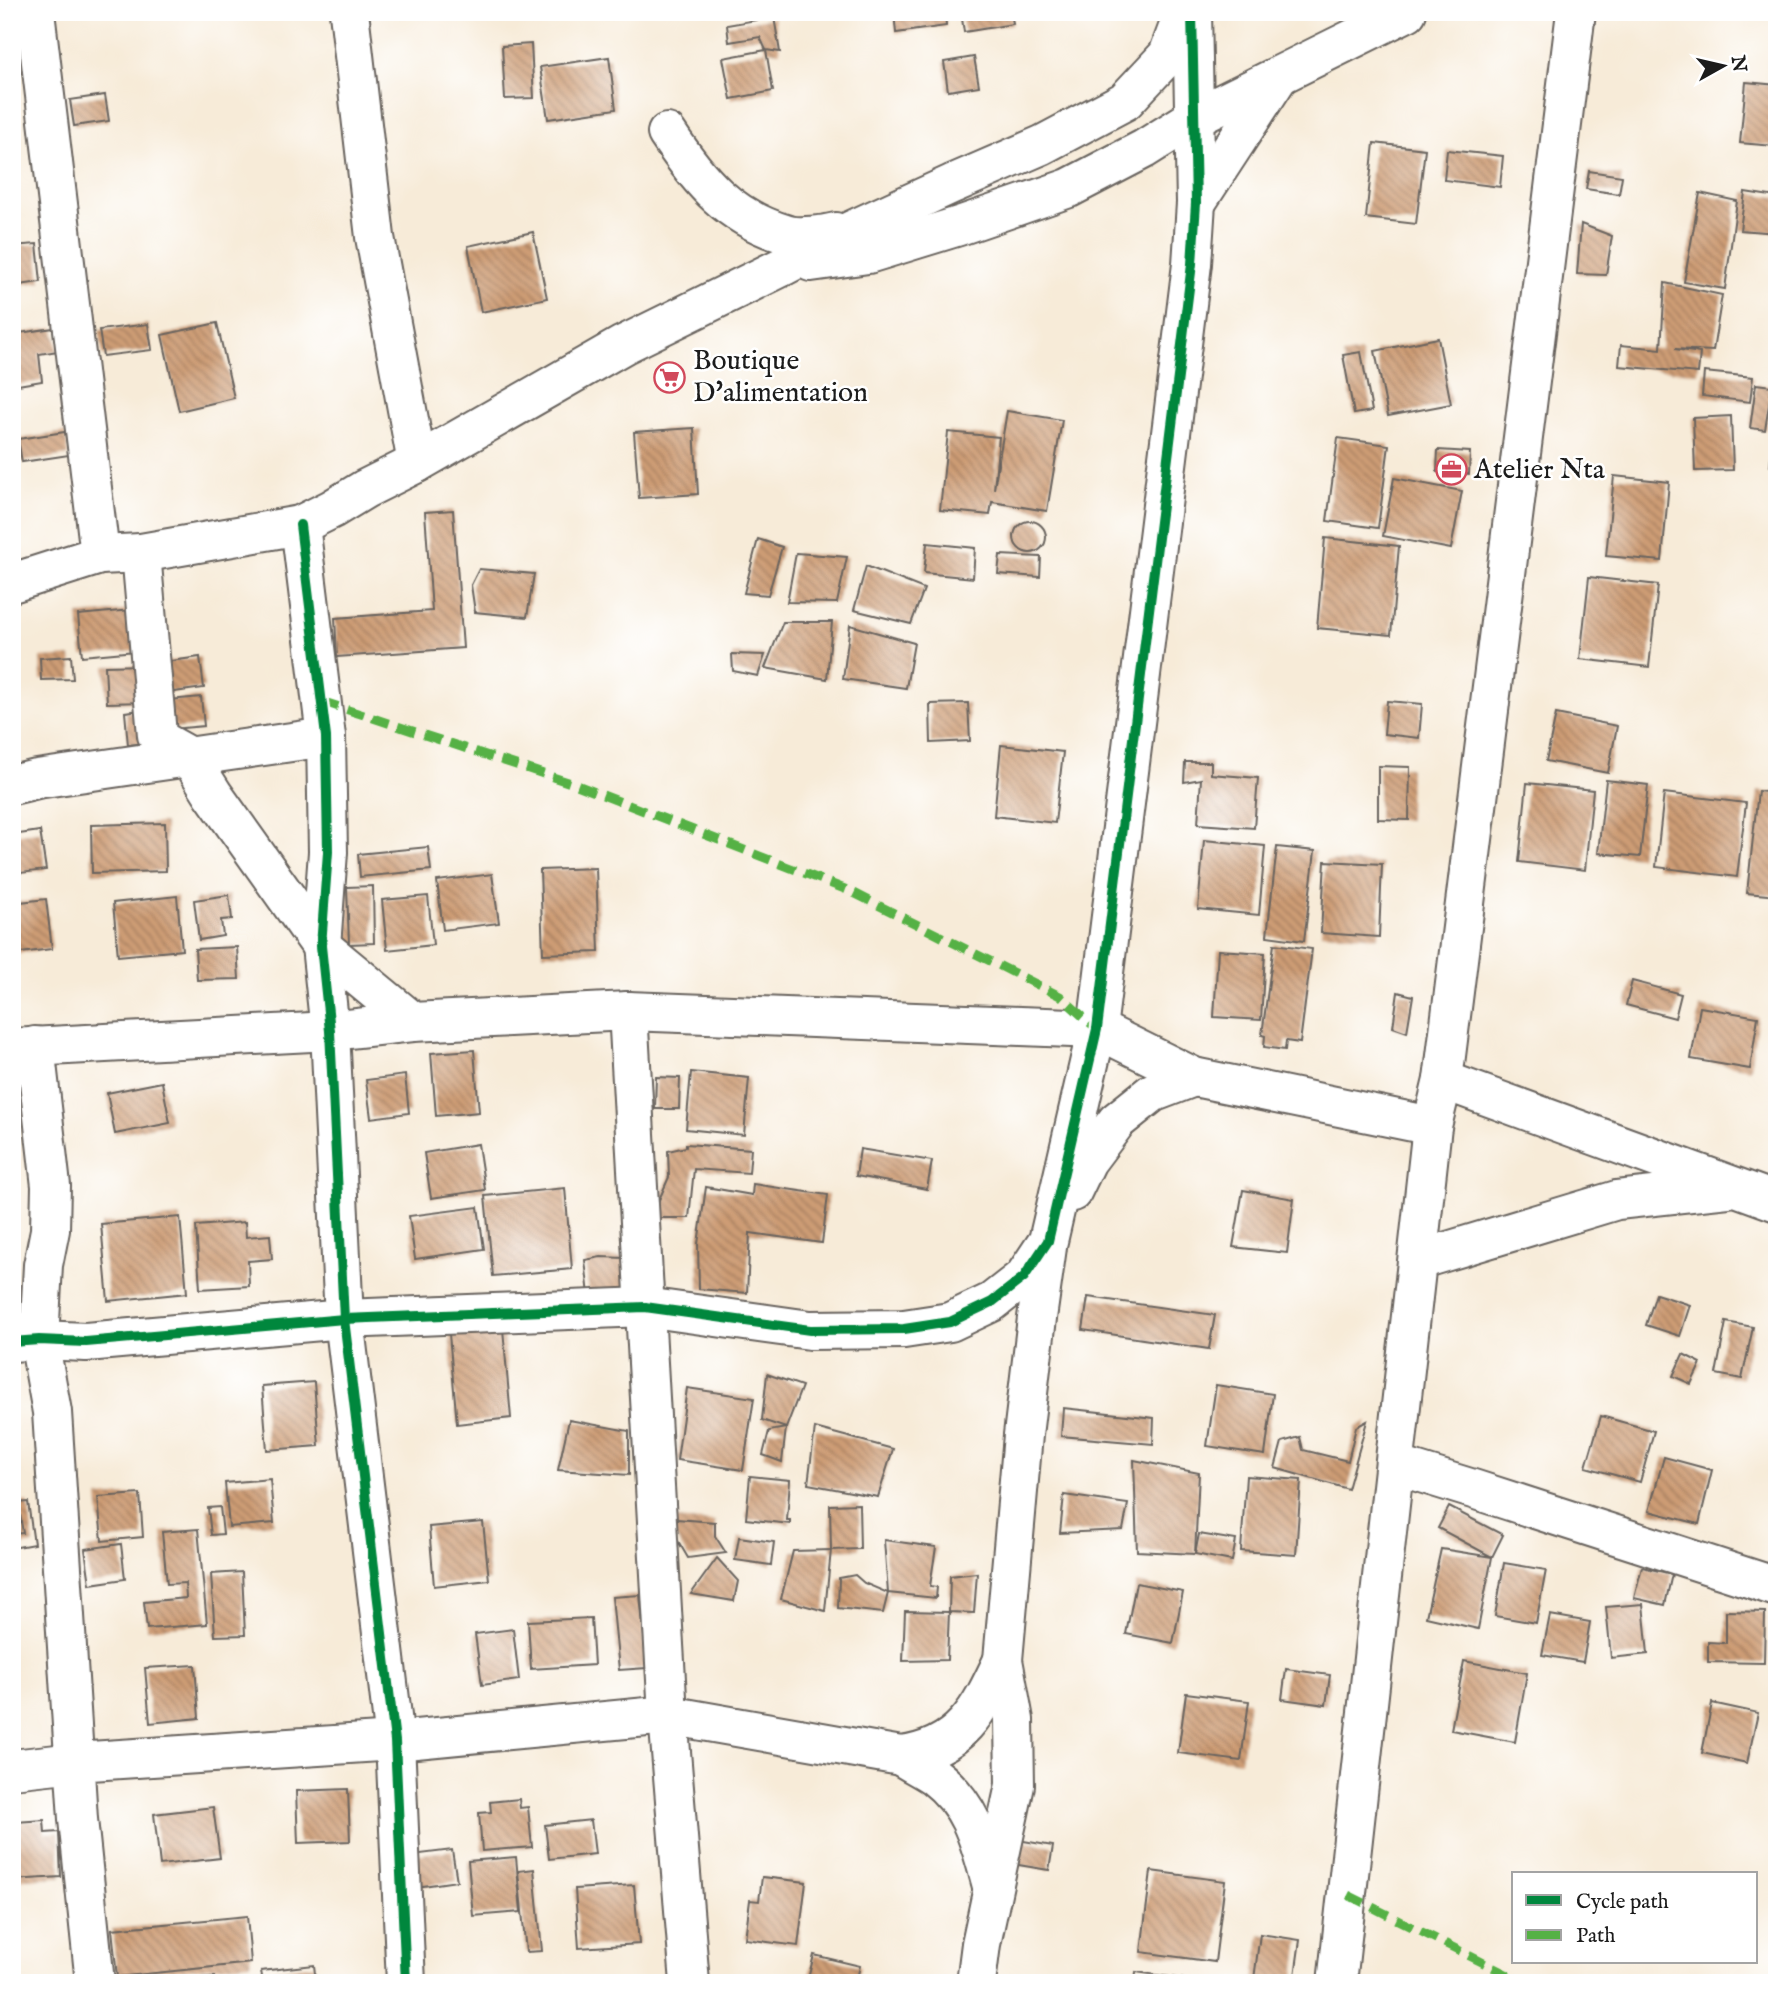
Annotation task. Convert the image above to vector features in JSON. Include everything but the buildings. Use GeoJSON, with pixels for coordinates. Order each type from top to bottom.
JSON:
{"type":"FeatureCollection","features":[{"type":"Feature","properties":{"kind":"street"},"geometry":{"type":"LineString","coordinates":[[35,12],[100,555]]}},
{"type":"Feature","properties":{"kind":"street"},"geometry":{"type":"LineString","coordinates":[[349,12],[375,237],[417,463]]}},
{"type":"Feature","properties":{"kind":"street"},"geometry":{"type":"LineString","coordinates":[[12,583],[100,555],[141,552],[300,525],[417,463],[623,345],[852,230],[1042,145],[1125,101],[1168,55],[1184,12]]}},
{"type":"Feature","properties":{"kind":"street"},"geometry":{"type":"LineString","coordinates":[[976,1983],[981,1944],[1015,1785],[1014,1720],[1003,1660],[1023,1435],[1037,1318],[1048,1241],[1097,1029],[1192,264],[1196,203],[1192,12]]}},
{"type":"Feature","properties":{"kind":"street"},"geometry":{"type":"LineString","coordinates":[[784,266],[868,254],[1069,188],[1144,149],[1195,117],[1407,12]]}},
{"type":"Feature","properties":{"kind":"street"},"geometry":{"type":"LineString","coordinates":[[1337,1983],[1432,1126],[1443,1080],[1576,12]]}},
{"type":"Feature","properties":{"kind":"street"},"geometry":{"type":"LineString","coordinates":[[1196,203],[1280,75]]}},
{"type":"Feature","properties":{"kind":"street"},"geometry":{"type":"LineString","coordinates":[[667,133],[687,163],[714,194],[746,218],[790,236],[852,230]]}},
{"type":"Feature","properties":{"kind":"street"},"geometry":{"type":"LineString","coordinates":[[300,525],[326,737],[327,852],[321,946],[330,1031],[344,1319],[395,1741],[405,1983]]}},
{"type":"Feature","properties":{"kind":"street"},"geometry":{"type":"LineString","coordinates":[[141,552],[156,735],[189,756],[321,946],[414,1023]]}},
{"type":"Feature","properties":{"kind":"street"},"geometry":{"type":"LineString","coordinates":[[12,785],[37,779],[326,737]]}},
{"type":"Feature","properties":{"kind":"street"},"geometry":{"type":"LineString","coordinates":[[95,1983],[78,1819],[52,1412],[26,1341],[50,1230],[51,1186],[24,1047],[330,1031],[414,1023],[628,1011],[1097,1029],[1194,1077],[1432,1126]]}},
{"type":"Feature","properties":{"kind":"street"},"geometry":{"type":"LineString","coordinates":[[628,1011],[668,1715],[690,1983]]}},
{"type":"Feature","properties":{"kind":"street"},"geometry":{"type":"LineString","coordinates":[[26,1341],[86,1342],[344,1319],[645,1307],[810,1330],[904,1329],[950,1322],[992,1302],[1024,1277],[1048,1241],[1087,1161],[1117,1121],[1152,1093],[1194,1077]]}},
{"type":"Feature","properties":{"kind":"street"},"geometry":{"type":"LineString","coordinates":[[1443,1080],[1777,1202]]}},
{"type":"Feature","properties":{"kind":"street"},"geometry":{"type":"LineString","coordinates":[[1418,1260],[1617,1200],[1737,1187]]}},
{"type":"Feature","properties":{"kind":"street"},"geometry":{"type":"LineString","coordinates":[[52,1412],[86,1342]]}},
{"type":"Feature","properties":{"kind":"street"},"geometry":{"type":"LineString","coordinates":[[1395,1465],[1777,1587]]}},
{"type":"Feature","properties":{"kind":"street"},"geometry":{"type":"LineString","coordinates":[[12,1769],[75,1762],[395,1741],[668,1715],[901,1756],[919,1754],[942,1745],[966,1725],[986,1695],[1003,1660]]}},
{"type":"Feature","properties":{"kind":"street"},"geometry":{"type":"LineString","coordinates":[[901,1756],[934,1776],[964,1806],[981,1842],[993,1889]]}},
{"type":"Feature","properties":{"kind":"marked path"},"geometry":{"type":"LineString","coordinates":[[321,701],[577,785],[850,891],[1060,996],[1097,1029]]}},
{"type":"Feature","properties":{"kind":"marked path"},"geometry":{"type":"LineString","coordinates":[[1348,1895],[1524,1983]]}},
{"type":"Feature","properties":{"kind":"cycle path"},"geometry":{"type":"LineString","coordinates":[[12,1342],[86,1342],[344,1319],[645,1307],[810,1330],[904,1329],[950,1322],[992,1302],[1024,1277],[1048,1241],[1097,1029],[1192,264],[1196,203],[1192,12]]}},
{"type":"Feature","properties":{"kind":"cycle path"},"geometry":{"type":"LineString","coordinates":[[300,525],[326,737],[328,852],[321,946],[330,1031],[344,1319],[395,1741],[406,1983]]}},
{"type":"Feature","properties":{"kind":"place","name":"Boutique D'alimentation"},"geometry":{"type":"Point","coordinates":[670,377]}},
{"type":"Feature","properties":{"kind":"place","name":"Atelier Nta"},"geometry":{"type":"Point","coordinates":[1451,470]}}]}
